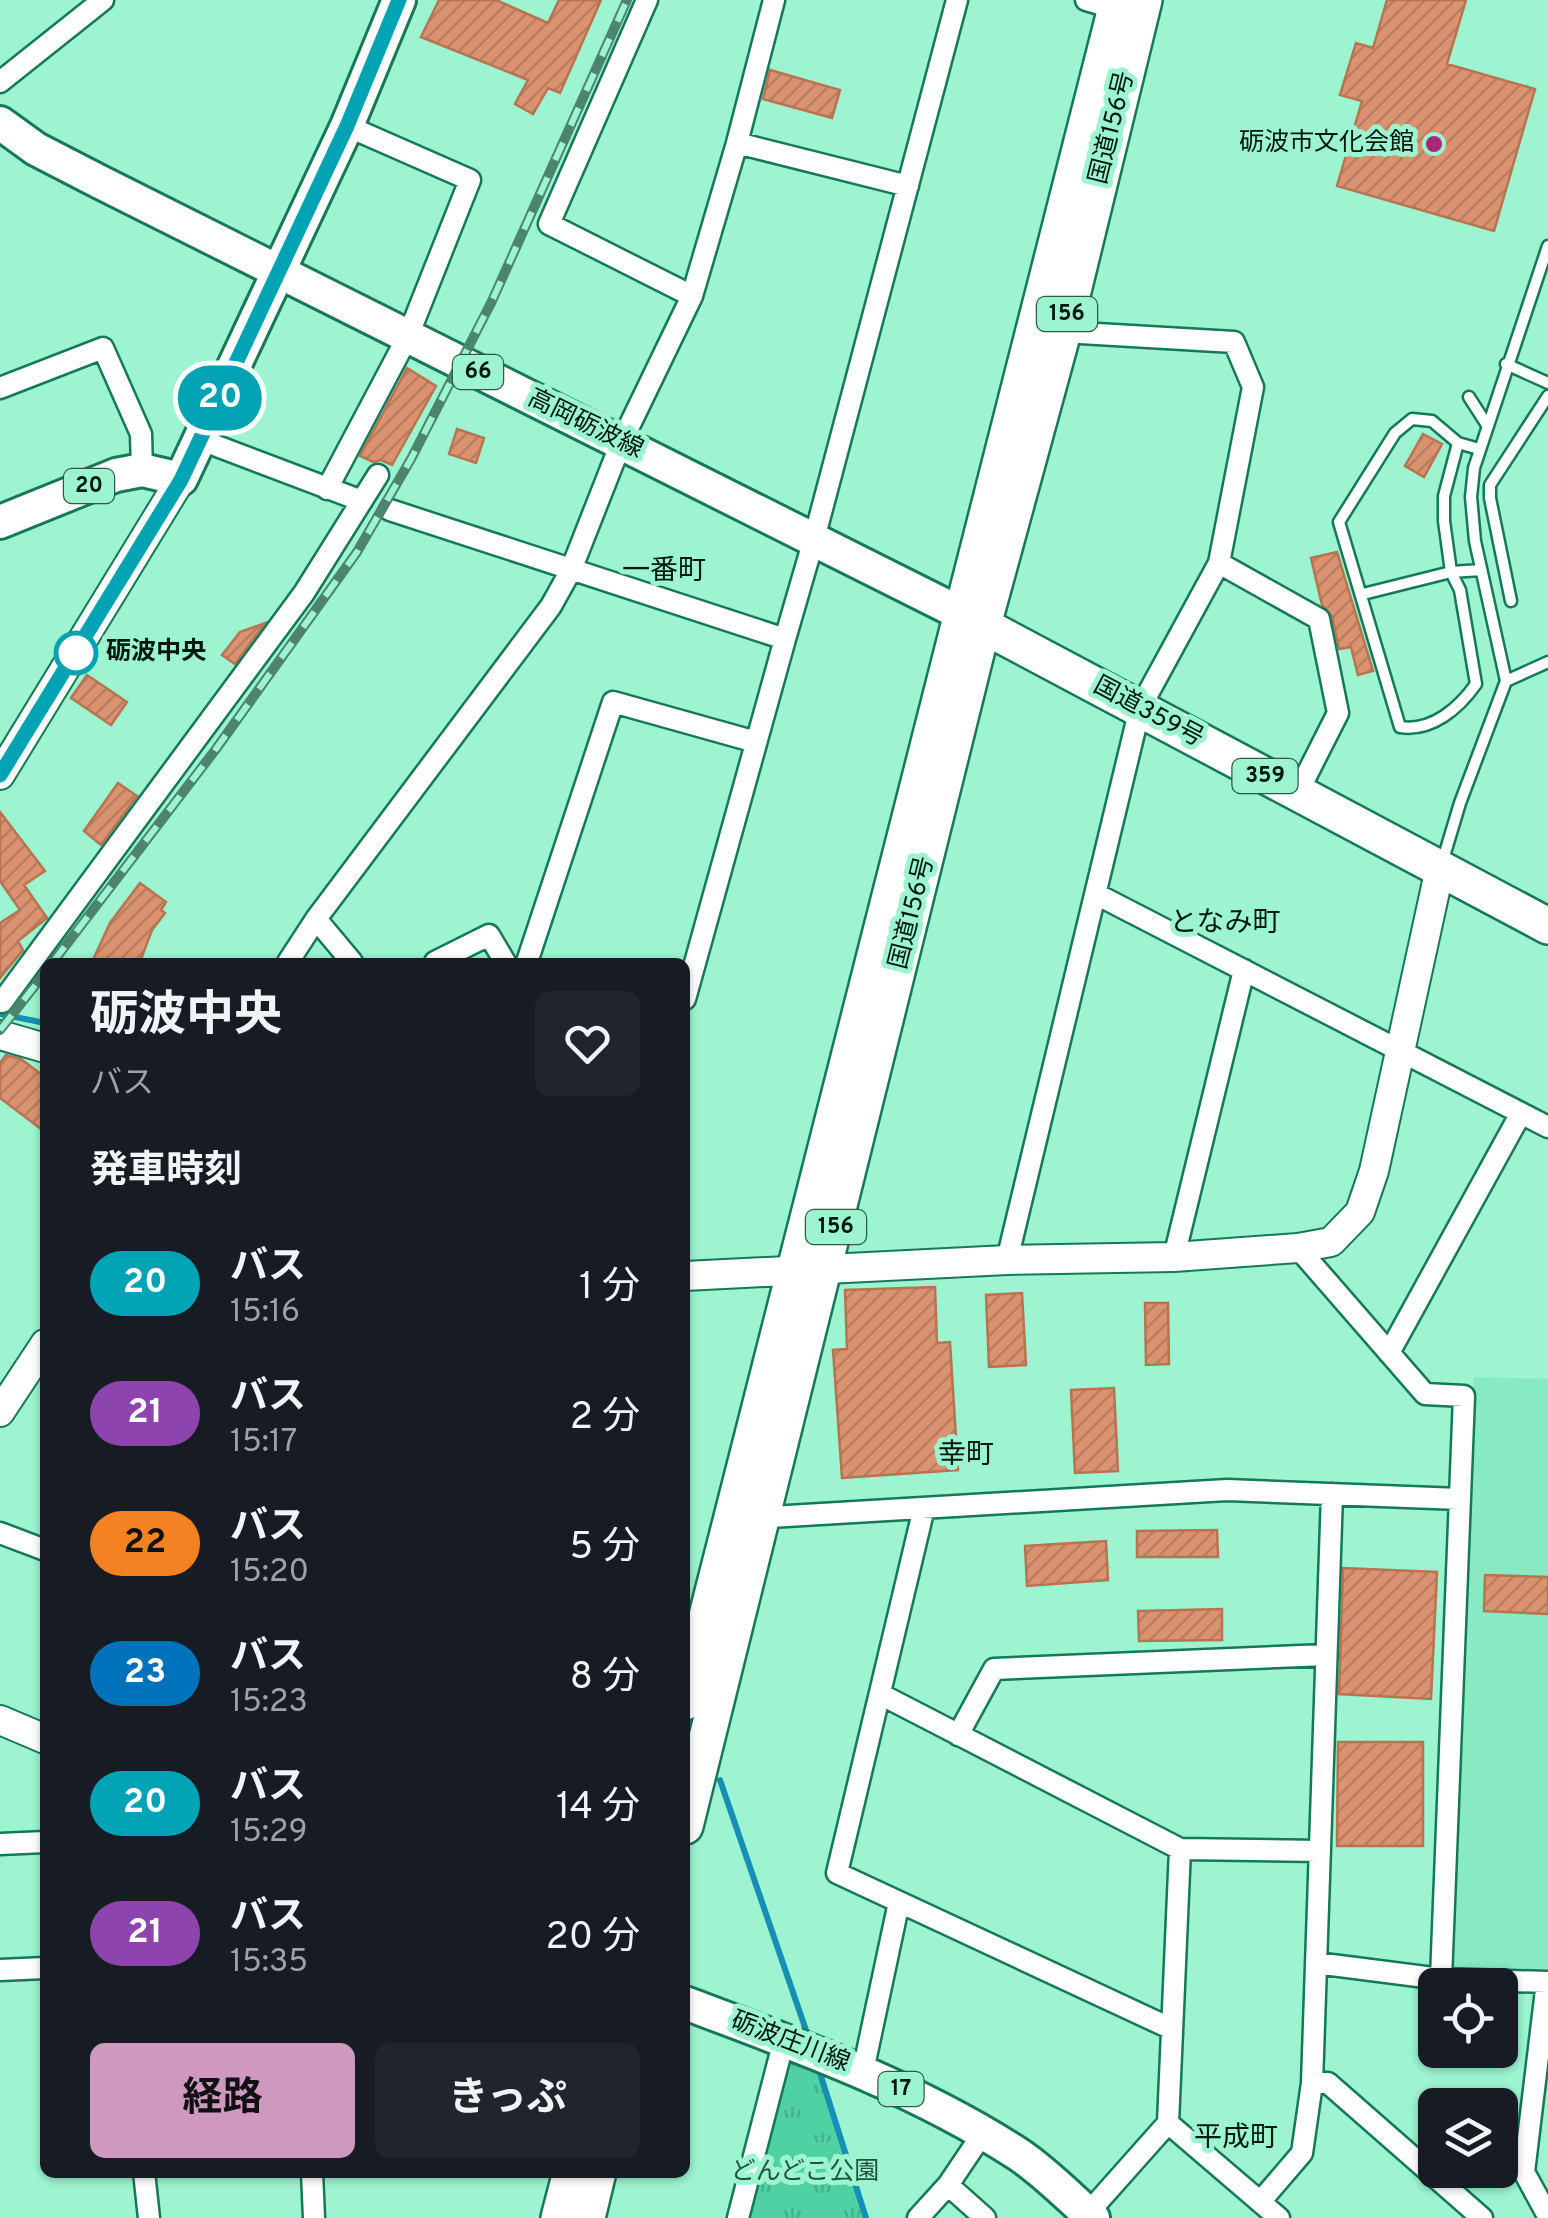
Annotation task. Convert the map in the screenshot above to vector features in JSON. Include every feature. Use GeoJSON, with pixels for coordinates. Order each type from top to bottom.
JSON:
{"type":"FeatureCollection","features":[{"type":"Feature","properties":{"kind":"highway","name":"国道156号"},"geometry":{"type":"LineString","coordinates":[[972,620],[1063,332],[1116,2]]}},
{"type":"Feature","properties":{"kind":"highway","name":"国道156号"},"geometry":{"type":"LineString","coordinates":[[690,1801],[747,1518],[972,620],[1116,2]]}},
{"type":"Feature","properties":{"kind":"highway","name":"国道359号"},"geometry":{"type":"LineString","coordinates":[[972,620],[1548,926]]}},
{"type":"Feature","properties":{"kind":"highway","name":"国道156号"},"geometry":{"type":"LineString","coordinates":[[690,1687],[747,1518]]}},
{"type":"Feature","properties":{"kind":"highway"},"geometry":{"type":"LineString","coordinates":[[560,2218],[570,2178]]}},
{"type":"Feature","properties":{"kind":"highway"},"geometry":{"type":"LineString","coordinates":[[587,2218],[597,2178]]}},
{"type":"Feature","properties":{"kind":"main road"},"geometry":{"type":"LineString","coordinates":[[181,480],[347,126],[399,0]]}},
{"type":"Feature","properties":{"kind":"main road","name":"高岡砺波線"},"geometry":{"type":"LineString","coordinates":[[0,123],[36,148],[972,620]]}},
{"type":"Feature","properties":{"kind":"main road","name":"20"},"geometry":{"type":"LineString","coordinates":[[0,522],[116,475],[142,470],[181,480]]}},
{"type":"Feature","properties":{"kind":"main road","name":"砺波庄川線"},"geometry":{"type":"LineString","coordinates":[[690,2005],[864,2071],[944,2109],[1022,2156],[1091,2216]]}},
{"type":"Feature","properties":{"kind":"street"},"geometry":{"type":"LineString","coordinates":[[0,82],[103,0]]}},
{"type":"Feature","properties":{"kind":"street"},"geometry":{"type":"LineString","coordinates":[[648,0],[549,224],[692,296]]}},
{"type":"Feature","properties":{"kind":"street"},"geometry":{"type":"LineString","coordinates":[[291,958],[551,606],[571,570],[620,443],[692,296],[774,0]]}},
{"type":"Feature","properties":{"kind":"street"},"geometry":{"type":"LineString","coordinates":[[690,981],[814,539],[957,0]]}},
{"type":"Feature","properties":{"kind":"street"},"geometry":{"type":"LineString","coordinates":[[327,489],[408,336],[470,180],[347,126]]}},
{"type":"Feature","properties":{"kind":"street"},"geometry":{"type":"LineString","coordinates":[[737,143],[908,186]]}},
{"type":"Feature","properties":{"kind":"street"},"geometry":{"type":"LineString","coordinates":[[1007,1260],[1140,708],[1219,563],[1252,387],[1234,342],[1063,332]]}},
{"type":"Feature","properties":{"kind":"street"},"geometry":{"type":"LineString","coordinates":[[0,388],[103,348],[141,434],[142,470]]}},
{"type":"Feature","properties":{"kind":"street"},"geometry":{"type":"LineString","coordinates":[[201,440],[362,500]]}},
{"type":"Feature","properties":{"kind":"street"},"geometry":{"type":"LineString","coordinates":[[0,998],[2,1002],[304,593],[378,475]]}},
{"type":"Feature","properties":{"kind":"street"},"geometry":{"type":"LineString","coordinates":[[0,775],[181,480]]}},
{"type":"Feature","properties":{"kind":"street"},"geometry":{"type":"LineString","coordinates":[[390,510],[785,639]]}},
{"type":"Feature","properties":{"kind":"street"},"geometry":{"type":"LineString","coordinates":[[1219,563],[1319,619],[1338,713],[1297,794]]}},
{"type":"Feature","properties":{"kind":"street"},"geometry":{"type":"LineString","coordinates":[[528,958],[614,702],[756,742]]}},
{"type":"Feature","properties":{"kind":"street"},"geometry":{"type":"LineString","coordinates":[[690,1276],[1007,1260],[1174,1257],[1330,1242],[1360,1212],[1374,1171],[1440,868]]}},
{"type":"Feature","properties":{"kind":"street"},"geometry":{"type":"LineString","coordinates":[[1096,894],[1548,1127]]}},
{"type":"Feature","properties":{"kind":"street"},"geometry":{"type":"LineString","coordinates":[[316,919],[349,958]]}},
{"type":"Feature","properties":{"kind":"street"},"geometry":{"type":"LineString","coordinates":[[443,958],[489,936],[503,958]]}},
{"type":"Feature","properties":{"kind":"street"},"geometry":{"type":"LineString","coordinates":[[1174,1257],[1244,970]]}},
{"type":"Feature","properties":{"kind":"street"},"geometry":{"type":"LineString","coordinates":[[0,1035],[40,1047]]}},
{"type":"Feature","properties":{"kind":"street"},"geometry":{"type":"LineString","coordinates":[[1389,1354],[1521,1113]]}},
{"type":"Feature","properties":{"kind":"street"},"geometry":{"type":"LineString","coordinates":[[1298,1248],[1425,1394],[1464,1396],[1441,1968]]}},
{"type":"Feature","properties":{"kind":"street"},"geometry":{"type":"LineString","coordinates":[[0,1412],[40,1352]]}},
{"type":"Feature","properties":{"kind":"street"},"geometry":{"type":"LineString","coordinates":[[747,1518],[1226,1490],[1460,1498]]}},
{"type":"Feature","properties":{"kind":"street"},"geometry":{"type":"LineString","coordinates":[[1260,2202],[1302,2153],[1312,2083],[1332,1494]]}},
{"type":"Feature","properties":{"kind":"street"},"geometry":{"type":"LineString","coordinates":[[924,1508],[837,1873],[1172,2029]]}},
{"type":"Feature","properties":{"kind":"street"},"geometry":{"type":"LineString","coordinates":[[0,1533],[40,1548]]}},
{"type":"Feature","properties":{"kind":"street"},"geometry":{"type":"LineString","coordinates":[[958,1735],[994,1669],[1326,1656]]}},
{"type":"Feature","properties":{"kind":"street"},"geometry":{"type":"LineString","coordinates":[[880,1694],[1180,1849],[1320,1850]]}},
{"type":"Feature","properties":{"kind":"street"},"geometry":{"type":"LineString","coordinates":[[0,1720],[40,1737]]}},
{"type":"Feature","properties":{"kind":"street"},"geometry":{"type":"LineString","coordinates":[[0,1844],[40,1842]]}},
{"type":"Feature","properties":{"kind":"street"},"geometry":{"type":"LineString","coordinates":[[1091,2216],[1168,2124],[1180,1849]]}},
{"type":"Feature","properties":{"kind":"street"},"geometry":{"type":"LineString","coordinates":[[864,2071],[899,1902]]}},
{"type":"Feature","properties":{"kind":"street"},"geometry":{"type":"LineString","coordinates":[[1316,1964],[1418,1976]]}},
{"type":"Feature","properties":{"kind":"street"},"geometry":{"type":"LineString","coordinates":[[0,1970],[40,1968]]}},
{"type":"Feature","properties":{"kind":"street"},"geometry":{"type":"LineString","coordinates":[[1518,1981],[1548,1982],[1524,2172],[1548,2216]]}},
{"type":"Feature","properties":{"kind":"street"},"geometry":{"type":"LineString","coordinates":[[738,2218],[784,2040]]}},
{"type":"Feature","properties":{"kind":"street"},"geometry":{"type":"LineString","coordinates":[[1312,2083],[1328,2083],[1482,2218]]}},
{"type":"Feature","properties":{"kind":"street"},"geometry":{"type":"LineString","coordinates":[[1168,2124],[1279,2218]]}},
{"type":"Feature","properties":{"kind":"street"},"geometry":{"type":"LineString","coordinates":[[918,2218],[948,2186],[983,2133]]}},
{"type":"Feature","properties":{"kind":"street"},"geometry":{"type":"LineString","coordinates":[[145,2178],[149,2218]]}},
{"type":"Feature","properties":{"kind":"street"},"geometry":{"type":"LineString","coordinates":[[312,2178],[314,2218]]}},
{"type":"Feature","properties":{"kind":"street"},"geometry":{"type":"LineString","coordinates":[[948,2186],[985,2218]]}},
{"type":"Feature","properties":{"kind":"lane"},"geometry":{"type":"LineString","coordinates":[[1440,868],[1460,802],[1506,681],[1482,570],[1472,497],[1487,425],[1548,246]]}},
{"type":"Feature","properties":{"kind":"lane"},"geometry":{"type":"LineString","coordinates":[[1506,364],[1548,383]]}},
{"type":"Feature","properties":{"kind":"lane"},"geometry":{"type":"LineString","coordinates":[[1469,396],[1487,425]]}},
{"type":"Feature","properties":{"kind":"lane"},"geometry":{"type":"LineString","coordinates":[[1512,601],[1490,485],[1548,396]]}},
{"type":"Feature","properties":{"kind":"lane"},"geometry":{"type":"LineString","coordinates":[[1458,443],[1444,496],[1451,572],[1460,590],[1476,684],[1460,707],[1414,729],[1400,727],[1339,522],[1395,433],[1412,419],[1442,426],[1458,443],[1480,449]]}},
{"type":"Feature","properties":{"kind":"lane"},"geometry":{"type":"LineString","coordinates":[[1363,594],[1451,572],[1482,570]]}},
{"type":"Feature","properties":{"kind":"lane"},"geometry":{"type":"LineString","coordinates":[[1506,681],[1548,662]]}},
{"type":"Feature","properties":{"kind":"shaded area"},"geometry":{"type":"Polygon","coordinates":[[[1474,1377],[1548,1379],[1548,1969],[1454,1968],[1474,1377]]]}},
{"type":"Feature","properties":{"kind":"green space","name":"どんどこ公園"},"geometry":{"type":"Polygon","coordinates":[[[811,2054],[867,2218],[747,2218],[789,2056],[811,2054]]]}},
{"type":"Feature","properties":{"kind":"building"},"geometry":{"type":"Polygon","coordinates":[[[439,0],[496,0],[548,23],[559,0],[601,0],[560,93],[548,88],[533,114],[515,104],[528,80],[421,37],[439,0]]]}},
{"type":"Feature","properties":{"kind":"building","name":"砺波市文化会館"},"geometry":{"type":"Polygon","coordinates":[[[1387,0],[1466,0],[1447,64],[1535,89],[1494,231],[1337,186],[1362,101],[1340,95],[1356,43],[1373,48],[1387,0]]]}},
{"type":"Feature","properties":{"kind":"building"},"geometry":{"type":"Polygon","coordinates":[[[770,70],[840,90],[832,118],[763,99],[770,70]]]}},
{"type":"Feature","properties":{"kind":"building"},"geometry":{"type":"Polygon","coordinates":[[[407,368],[436,386],[392,465],[381,460],[373,462],[360,456],[407,368]]]}},
{"type":"Feature","properties":{"kind":"building"},"geometry":{"type":"Polygon","coordinates":[[[457,429],[484,438],[476,463],[449,454],[457,429]]]}},
{"type":"Feature","properties":{"kind":"building"},"geometry":{"type":"Polygon","coordinates":[[[1423,434],[1442,444],[1424,477],[1405,466],[1423,434]]]}},
{"type":"Feature","properties":{"kind":"building"},"geometry":{"type":"Polygon","coordinates":[[[1337,552],[1373,671],[1358,675],[1351,647],[1339,649],[1332,616],[1322,605],[1311,558],[1337,552]]]}},
{"type":"Feature","properties":{"kind":"building"},"geometry":{"type":"Polygon","coordinates":[[[265,623],[235,664],[222,655],[240,632],[265,623]]]}},
{"type":"Feature","properties":{"kind":"building"},"geometry":{"type":"Polygon","coordinates":[[[87,675],[127,702],[111,725],[71,698],[87,675]]]}},
{"type":"Feature","properties":{"kind":"building"},"geometry":{"type":"Polygon","coordinates":[[[118,783],[137,796],[101,845],[84,831],[118,783]]]}},
{"type":"Feature","properties":{"kind":"building"},"geometry":{"type":"Polygon","coordinates":[[[0,812],[45,871],[24,885],[47,918],[18,941],[23,950],[0,978],[0,923],[20,910],[0,881],[0,812]]]}},
{"type":"Feature","properties":{"kind":"building"},"geometry":{"type":"Polygon","coordinates":[[[140,883],[166,902],[161,910],[165,913],[152,930],[142,958],[94,958],[110,923],[140,883]]]}},
{"type":"Feature","properties":{"kind":"building"},"geometry":{"type":"Polygon","coordinates":[[[6,1055],[21,1059],[40,1073],[40,1128],[0,1098],[0,1063],[6,1055]]]}},
{"type":"Feature","properties":{"kind":"building"},"geometry":{"type":"Polygon","coordinates":[[[935,1287],[937,1343],[950,1342],[958,1470],[842,1478],[833,1350],[847,1349],[845,1290],[935,1287]]]}},
{"type":"Feature","properties":{"kind":"building"},"geometry":{"type":"Polygon","coordinates":[[[1022,1293],[1026,1365],[989,1367],[986,1295],[1022,1293]]]}},
{"type":"Feature","properties":{"kind":"building"},"geometry":{"type":"Polygon","coordinates":[[[1145,1303],[1168,1303],[1169,1364],[1146,1365],[1145,1303]]]}},
{"type":"Feature","properties":{"kind":"building"},"geometry":{"type":"Polygon","coordinates":[[[1114,1388],[1118,1471],[1075,1473],[1071,1390],[1114,1388]]]}},
{"type":"Feature","properties":{"kind":"building"},"geometry":{"type":"Polygon","coordinates":[[[1217,1530],[1218,1557],[1137,1557],[1137,1531],[1217,1530]]]}},
{"type":"Feature","properties":{"kind":"building"},"geometry":{"type":"Polygon","coordinates":[[[1106,1541],[1108,1580],[1027,1586],[1025,1546],[1106,1541]]]}},
{"type":"Feature","properties":{"kind":"building"},"geometry":{"type":"Polygon","coordinates":[[[1343,1568],[1437,1572],[1431,1699],[1339,1694],[1343,1568]]]}},
{"type":"Feature","properties":{"kind":"building"},"geometry":{"type":"Polygon","coordinates":[[[1485,1575],[1548,1577],[1548,1614],[1484,1611],[1485,1575]]]}},
{"type":"Feature","properties":{"kind":"building"},"geometry":{"type":"Polygon","coordinates":[[[1222,1609],[1222,1640],[1139,1641],[1138,1611],[1222,1609]]]}},
{"type":"Feature","properties":{"kind":"building"},"geometry":{"type":"Polygon","coordinates":[[[1338,1742],[1423,1742],[1423,1846],[1337,1846],[1338,1742]]]}},
{"type":"Feature","properties":{"kind":"waterway"},"geometry":{"type":"LineString","coordinates":[[0,1014],[40,1022]]}},
{"type":"Feature","properties":{"kind":"waterway"},"geometry":{"type":"LineString","coordinates":[[720,1780],[808,2036]]}},
{"type":"Feature","properties":{"kind":"waterway"},"geometry":{"type":"LineString","coordinates":[[818,2067],[866,2218]]}},
{"type":"Feature","properties":{"kind":"railway"},"geometry":{"type":"LineString","coordinates":[[56,958],[216,749],[357,552],[411,459],[492,301],[627,0]]}},
{"type":"Feature","properties":{"kind":"railway"},"geometry":{"type":"LineString","coordinates":[[0,1030],[40,979]]}},
{"type":"Feature","properties":{"kind":"bus line","name":"20"},"geometry":{"type":"LineString","coordinates":[[0,775],[181,480],[347,126],[399,0]]}},
{"type":"Feature","properties":{"kind":"place","name":"砺波市文化会館"},"geometry":{"type":"Point","coordinates":[1434,144]}},
{"type":"Feature","properties":{"kind":"place","name":"砺波中央"},"geometry":{"type":"Point","coordinates":[76,653]}},
{"type":"Feature","properties":{"kind":"district","name":"一番町"},"geometry":{"type":"Point","coordinates":[664,572]}},
{"type":"Feature","properties":{"kind":"district","name":"となみ町"},"geometry":{"type":"Point","coordinates":[1225,924]}},
{"type":"Feature","properties":{"kind":"district","name":"幸町"},"geometry":{"type":"Point","coordinates":[966,1456]}},
{"type":"Feature","properties":{"kind":"district","name":"平成町"},"geometry":{"type":"Point","coordinates":[1236,2139]}}]}
